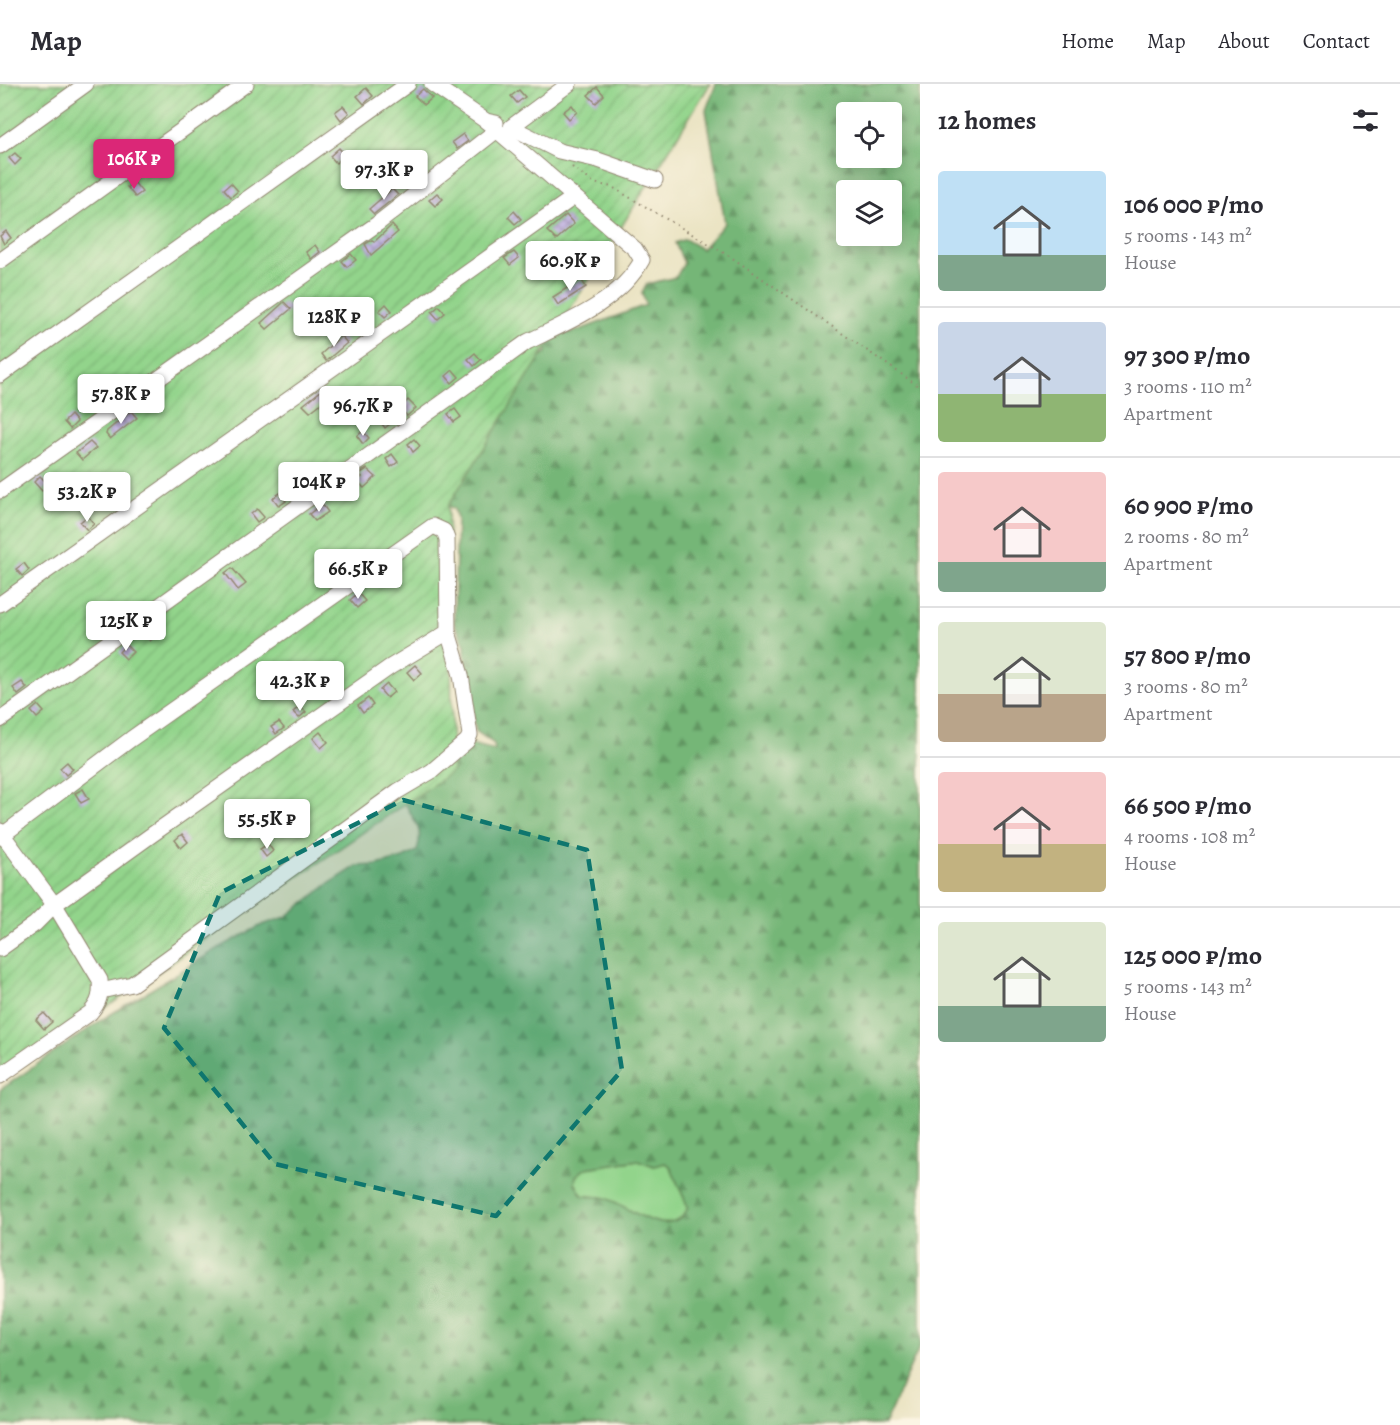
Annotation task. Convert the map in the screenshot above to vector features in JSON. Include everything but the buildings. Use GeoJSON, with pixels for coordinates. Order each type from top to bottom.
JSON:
{"type":"FeatureCollection","features":[{"type":"Feature","properties":{"kind":"street"},"geometry":{"type":"LineString","coordinates":[[0,146],[86,84]]}},
{"type":"Feature","properties":{"kind":"street"},"geometry":{"type":"LineString","coordinates":[[0,261],[246,84]]}},
{"type":"Feature","properties":{"kind":"street"},"geometry":{"type":"LineString","coordinates":[[0,375],[408,84]]}},
{"type":"Feature","properties":{"kind":"street"},"geometry":{"type":"LineString","coordinates":[[432,84],[498,126],[559,151],[598,160],[655,180]]}},
{"type":"Feature","properties":{"kind":"street"},"geometry":{"type":"LineString","coordinates":[[0,491],[377,224],[498,126],[568,84]]}},
{"type":"Feature","properties":{"kind":"street"},"geometry":{"type":"LineString","coordinates":[[0,720],[527,342],[597,306],[637,270],[642,260],[635,249],[574,197],[498,126]]}},
{"type":"Feature","properties":{"kind":"street"},"geometry":{"type":"LineString","coordinates":[[0,604],[574,197]]}},
{"type":"Feature","properties":{"kind":"street"},"geometry":{"type":"LineString","coordinates":[[0,1076],[90,1013],[99,1003],[101,991],[100,980],[54,905],[1,834],[131,739],[433,526],[440,526],[447,539],[448,632],[461,675],[470,735],[456,753],[398,791],[132,984],[101,991]]}},
{"type":"Feature","properties":{"kind":"street"},"geometry":{"type":"LineString","coordinates":[[0,949],[35,924],[54,905],[390,667],[448,632]]}},
{"type":"Feature","properties":{"kind":"path"},"geometry":{"type":"LineString","coordinates":[[559,151],[575,172],[594,183],[612,187],[731,257],[920,387]]}},
{"type":"Feature","properties":{"kind":"highlighted area"},"geometry":{"type":"Polygon","coordinates":[[[403,800],[587,850],[622,1070],[496,1216],[275,1164],[164,1028],[220,893],[403,800]]]}},
{"type":"Feature","properties":{"kind":"green space"},"geometry":{"type":"Polygon","coordinates":[[[0,84],[710,84],[448,506],[453,771],[0,1080],[0,84]]]}},
{"type":"Feature","properties":{"kind":"green space"},"geometry":{"type":"Polygon","coordinates":[[[716,84],[920,84],[920,1346],[884,1425],[0,1425],[0,1090],[103,1019],[219,948],[262,925],[286,917],[327,885],[357,866],[377,865],[403,858],[417,851],[419,829],[404,800],[471,744],[495,750],[494,744],[476,731],[465,670],[465,645],[454,623],[457,519],[454,509],[440,502],[529,365],[547,352],[544,344],[551,335],[577,331],[646,305],[642,293],[647,284],[676,277],[684,263],[675,243],[685,239],[702,249],[725,223],[706,110],[716,84]],[[638,1160],[586,1168],[576,1176],[575,1183],[582,1195],[605,1198],[647,1219],[669,1223],[679,1219],[687,1210],[687,1205],[670,1166],[665,1163],[654,1166],[638,1160]]]}},
{"type":"Feature","properties":{"kind":"green space"},"geometry":{"type":"Polygon","coordinates":[[[638,1160],[654,1166],[665,1163],[670,1166],[687,1205],[687,1210],[679,1219],[669,1223],[659,1223],[647,1219],[605,1198],[582,1195],[575,1183],[576,1176],[586,1168],[638,1160]]]}}]}
